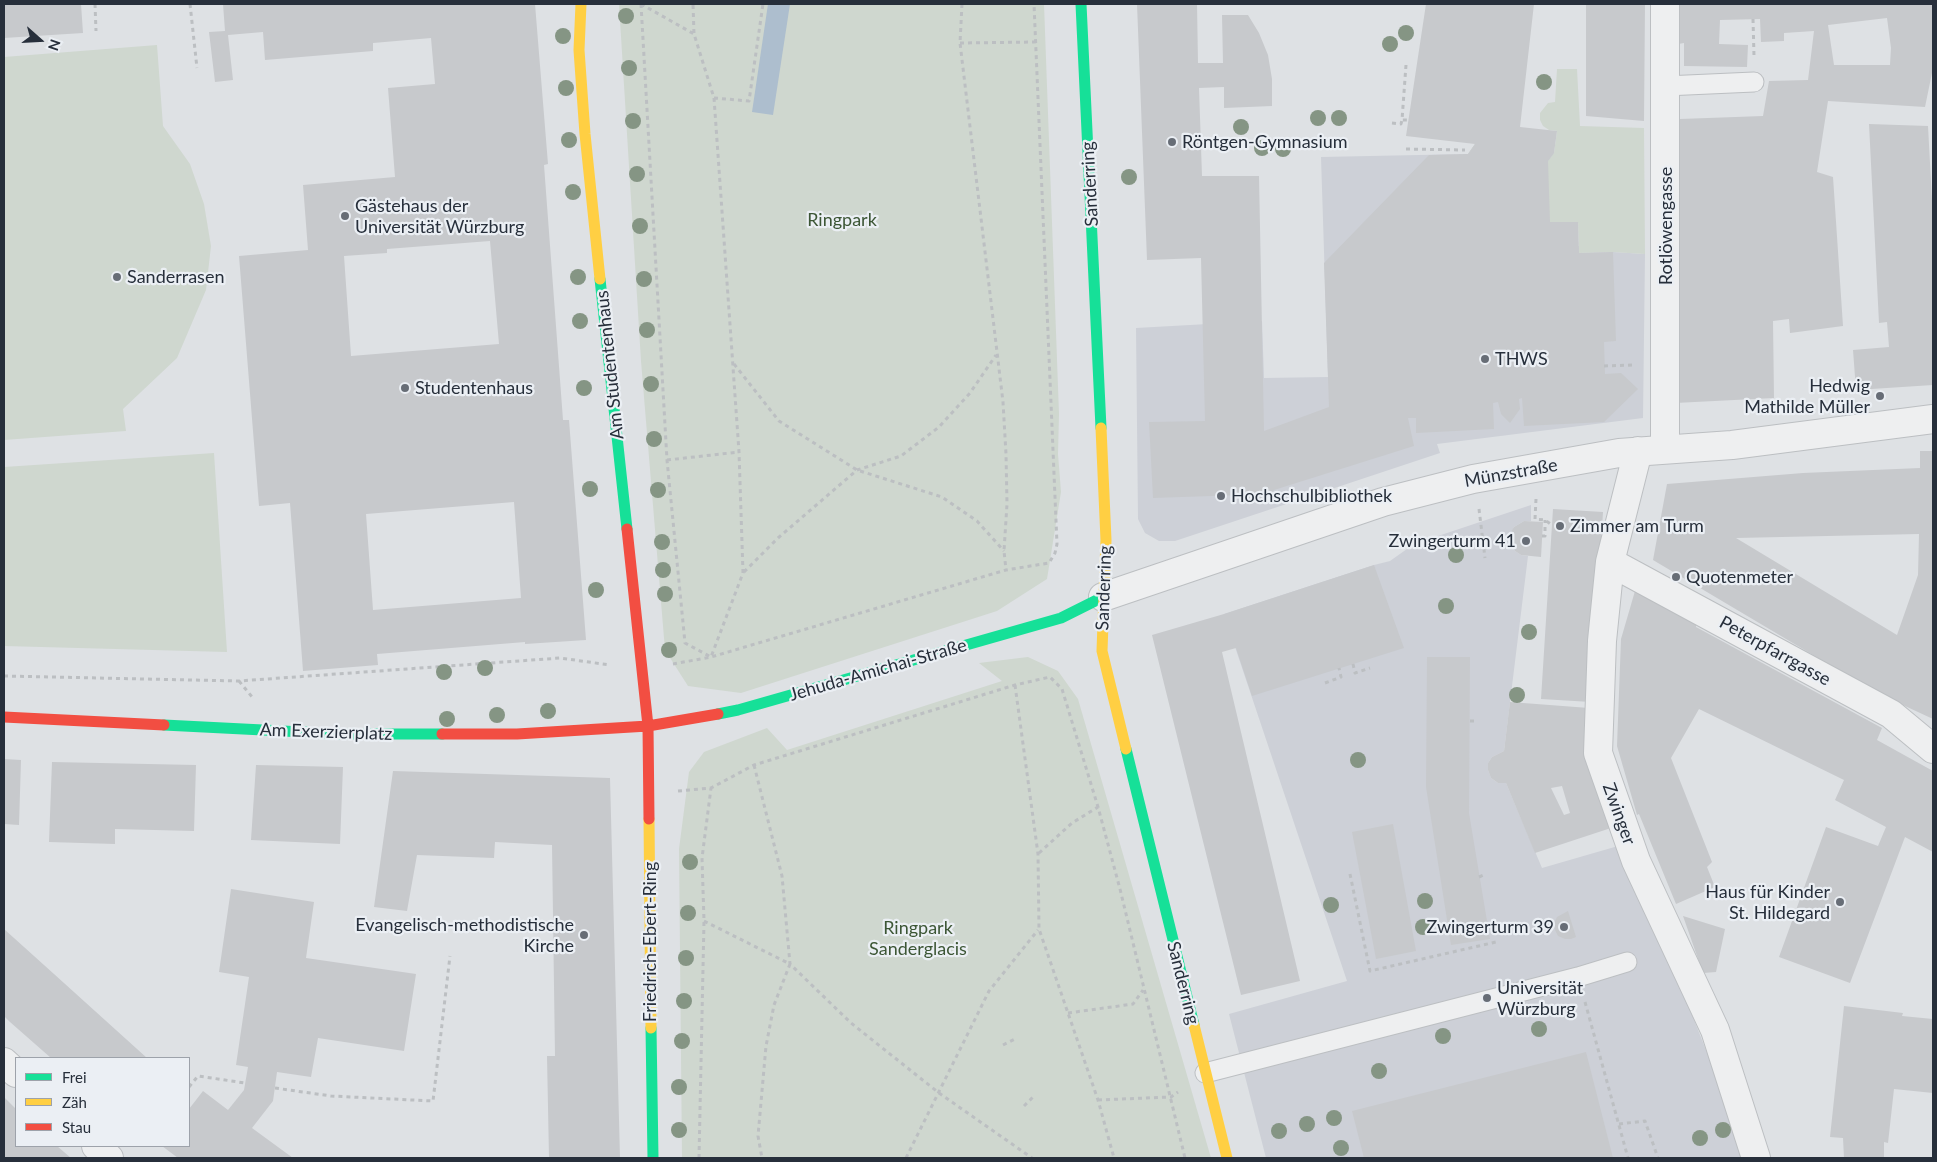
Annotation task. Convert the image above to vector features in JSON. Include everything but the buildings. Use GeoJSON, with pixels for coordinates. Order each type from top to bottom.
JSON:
{"type":"FeatureCollection","features":[{"type":"Feature","properties":{"kind":"street","name":"Am Studentenhaus"},"geometry":{"type":"LineString","coordinates":[[580,4],[579,50],[585,134],[648,726]]}},
{"type":"Feature","properties":{"kind":"street","name":"Sanderring"},"geometry":{"type":"LineString","coordinates":[[1081,4],[1106,540],[1102,651],[1227,1158]]}},
{"type":"Feature","properties":{"kind":"street","name":"Rotlöwengasse"},"geometry":{"type":"LineString","coordinates":[[1665,4],[1665,448]]}},
{"type":"Feature","properties":{"kind":"street","name":"Münzstraße"},"geometry":{"type":"LineString","coordinates":[[1103,597],[1383,502],[1473,479],[1638,451],[1732,445],[1933,419]]}},
{"type":"Feature","properties":{"kind":"street","name":"Zwinger"},"geometry":{"type":"LineString","coordinates":[[1638,451],[1610,562],[1602,641],[1598,753],[1636,861],[1715,1030],[1756,1158]]}},
{"type":"Feature","properties":{"kind":"street","name":"Peterpfarrgasse"},"geometry":{"type":"LineString","coordinates":[[1610,562],[1891,714],[1933,749]]}},
{"type":"Feature","properties":{"kind":"street","name":"Jehuda-Amichai-Straße"},"geometry":{"type":"LineString","coordinates":[[648,726],[738,710],[1061,618],[1103,597]]}},
{"type":"Feature","properties":{"kind":"street","name":"Am Exerzierplatz"},"geometry":{"type":"LineString","coordinates":[[4,717],[342,734],[517,734],[648,726]]}},
{"type":"Feature","properties":{"kind":"street","name":"Friedrich-Ebert-Ring"},"geometry":{"type":"LineString","coordinates":[[648,726],[653,1158]]}},
{"type":"Feature","properties":{"kind":"street"},"geometry":{"type":"LineString","coordinates":[[4,1062],[15,1072]]}},
{"type":"Feature","properties":{"kind":"street"},"geometry":{"type":"LineString","coordinates":[[97,1147],[109,1158]]}},
{"type":"Feature","properties":{"kind":"lane"},"geometry":{"type":"LineString","coordinates":[[1665,86],[1754,82]]}},
{"type":"Feature","properties":{"kind":"lane"},"geometry":{"type":"LineString","coordinates":[[1205,1072],[1578,977],[1627,962]]}},
{"type":"Feature","properties":{"kind":"path"},"geometry":{"type":"LineString","coordinates":[[95,4],[96,31]]}},
{"type":"Feature","properties":{"kind":"path"},"geometry":{"type":"LineString","coordinates":[[190,4],[197,68]]}},
{"type":"Feature","properties":{"kind":"path"},"geometry":{"type":"LineString","coordinates":[[641,4],[667,460],[685,643],[711,657]]}},
{"type":"Feature","properties":{"kind":"path"},"geometry":{"type":"LineString","coordinates":[[641,4],[694,34]]}},
{"type":"Feature","properties":{"kind":"path"},"geometry":{"type":"LineString","coordinates":[[694,4],[694,34],[714,98],[739,452],[743,573],[711,657]]}},
{"type":"Feature","properties":{"kind":"path"},"geometry":{"type":"LineString","coordinates":[[714,98],[749,101],[763,4]]}},
{"type":"Feature","properties":{"kind":"path"},"geometry":{"type":"LineString","coordinates":[[962,4],[960,44],[1003,402],[1007,504],[1004,551],[1006,570]]}},
{"type":"Feature","properties":{"kind":"path"},"geometry":{"type":"LineString","coordinates":[[4,676],[239,681],[560,658],[642,669],[711,657],[1006,570],[1049,563],[1057,544],[1034,4]]}},
{"type":"Feature","properties":{"kind":"path"},"geometry":{"type":"LineString","coordinates":[[1753,19],[1754,82]]}},
{"type":"Feature","properties":{"kind":"path"},"geometry":{"type":"LineString","coordinates":[[960,44],[1036,42]]}},
{"type":"Feature","properties":{"kind":"path"},"geometry":{"type":"LineString","coordinates":[[1392,123],[1401,124],[1402,120],[1406,65]]}},
{"type":"Feature","properties":{"kind":"path"},"geometry":{"type":"LineString","coordinates":[[1402,120],[1409,120]]}},
{"type":"Feature","properties":{"kind":"path"},"geometry":{"type":"LineString","coordinates":[[1406,149],[1464,150]]}},
{"type":"Feature","properties":{"kind":"path"},"geometry":{"type":"LineString","coordinates":[[743,573],[778,538],[857,470],[901,456],[939,428],[970,393],[996,354]]}},
{"type":"Feature","properties":{"kind":"path"},"geometry":{"type":"LineString","coordinates":[[733,364],[779,421],[857,470],[942,497],[978,521],[1004,551]]}},
{"type":"Feature","properties":{"kind":"path"},"geometry":{"type":"LineString","coordinates":[[667,460],[739,452]]}},
{"type":"Feature","properties":{"kind":"path"},"geometry":{"type":"LineString","coordinates":[[1473,479],[1482,521],[1485,558]]}},
{"type":"Feature","properties":{"kind":"path"},"geometry":{"type":"LineString","coordinates":[[1535,505],[1535,519],[1545,520],[1552,526]]}},
{"type":"Feature","properties":{"kind":"path"},"geometry":{"type":"LineString","coordinates":[[1542,536],[1544,536],[1545,520]]}},
{"type":"Feature","properties":{"kind":"path"},"geometry":{"type":"LineString","coordinates":[[1353,664],[1355,673],[1370,668]]}},
{"type":"Feature","properties":{"kind":"path"},"geometry":{"type":"LineString","coordinates":[[1325,683],[1341,677],[1339,668]]}},
{"type":"Feature","properties":{"kind":"path"},"geometry":{"type":"LineString","coordinates":[[699,1158],[704,921],[702,858],[711,788],[754,765],[1015,685],[1050,677],[1062,690],[1098,807],[1185,1158]]}},
{"type":"Feature","properties":{"kind":"path"},"geometry":{"type":"LineString","coordinates":[[1015,685],[1038,854],[1039,929],[1098,1100],[1114,1158]]}},
{"type":"Feature","properties":{"kind":"path"},"geometry":{"type":"LineString","coordinates":[[1470,721],[1476,721]]}},
{"type":"Feature","properties":{"kind":"path"},"geometry":{"type":"LineString","coordinates":[[754,765],[782,876],[790,964],[774,1005],[766,1046],[758,1136],[762,1158]]}},
{"type":"Feature","properties":{"kind":"path"},"geometry":{"type":"LineString","coordinates":[[1038,854],[1072,822],[1098,807]]}},
{"type":"Feature","properties":{"kind":"path"},"geometry":{"type":"LineString","coordinates":[[1350,874],[1370,971],[1496,942]]}},
{"type":"Feature","properties":{"kind":"path"},"geometry":{"type":"LineString","coordinates":[[1479,876],[1486,874]]}},
{"type":"Feature","properties":{"kind":"path"},"geometry":{"type":"LineString","coordinates":[[704,921],[790,964],[851,1023],[939,1093],[1032,1158]]}},
{"type":"Feature","properties":{"kind":"path"},"geometry":{"type":"LineString","coordinates":[[906,1158],[989,991],[1039,929]]}},
{"type":"Feature","properties":{"kind":"path"},"geometry":{"type":"LineString","coordinates":[[275,1088],[331,1096],[433,1101],[450,956]]}},
{"type":"Feature","properties":{"kind":"path"},"geometry":{"type":"LineString","coordinates":[[1578,977],[1628,1158]]}},
{"type":"Feature","properties":{"kind":"path"},"geometry":{"type":"LineString","coordinates":[[1068,1013],[1133,1004],[1144,990]]}},
{"type":"Feature","properties":{"kind":"path"},"geometry":{"type":"LineString","coordinates":[[1003,1045],[1017,1038]]}},
{"type":"Feature","properties":{"kind":"path"},"geometry":{"type":"LineString","coordinates":[[1098,1100],[1171,1097],[1205,1072]]}},
{"type":"Feature","properties":{"kind":"path"},"geometry":{"type":"LineString","coordinates":[[190,1086],[198,1076],[245,1083]]}},
{"type":"Feature","properties":{"kind":"path"},"geometry":{"type":"LineString","coordinates":[[1024,1106],[1033,1098]]}},
{"type":"Feature","properties":{"kind":"path"},"geometry":{"type":"LineString","coordinates":[[1619,1124],[1645,1121],[1658,1158]]}},
{"type":"Feature","properties":{"kind":"shaded area","name":"THWS"},"geometry":{"type":"Polygon","coordinates":[[[1475,144],[1554,153],[1551,247],[1579,246],[1579,253],[1613,252],[1645,254],[1643,418],[1437,444],[1440,453],[1175,541],[1159,541],[1145,533],[1138,519],[1136,328],[1262,321],[1264,378],[1328,377],[1321,157],[1468,154],[1475,144]]]}},
{"type":"Feature","properties":{"kind":"shaded area"},"geometry":{"type":"Polygon","coordinates":[[[1531,505],[1531,521],[1524,521],[1514,527],[1510,538],[1511,545],[1515,551],[1521,555],[1528,556],[1504,751],[1492,757],[1488,763],[1488,770],[1491,778],[1498,783],[1506,783],[1542,868],[1625,844],[1746,1158],[1266,1158],[1229,1014],[1347,981],[1224,614],[1390,561],[1414,544],[1531,505]]]}},
{"type":"Feature","properties":{"kind":"green space","name":"Ringpark"},"geometry":{"type":"Polygon","coordinates":[[[619,4],[1044,4],[1059,414],[1058,454],[1061,492],[1047,579],[997,611],[741,693],[688,686],[665,650],[641,361],[619,4]]]}},
{"type":"Feature","properties":{"kind":"green space"},"geometry":{"type":"Polygon","coordinates":[[[157,45],[163,126],[190,164],[204,204],[211,246],[206,290],[177,358],[123,409],[126,431],[4,440],[4,57],[157,45]]]}},
{"type":"Feature","properties":{"kind":"green space"},"geometry":{"type":"Polygon","coordinates":[[[1557,69],[1577,69],[1580,126],[1644,128],[1645,254],[1613,252],[1579,253],[1578,222],[1550,222],[1468,154],[1475,144],[1548,161],[1554,153],[1557,131],[1549,130],[1543,126],[1540,120],[1540,113],[1548,103],[1555,102],[1557,69]]]}},
{"type":"Feature","properties":{"kind":"green space"},"geometry":{"type":"Polygon","coordinates":[[[214,453],[227,652],[4,646],[4,467],[214,453]]]}},
{"type":"Feature","properties":{"kind":"green space","name":"Ringpark Sanderglacis"},"geometry":{"type":"Polygon","coordinates":[[[1028,657],[1058,671],[1078,699],[1211,1158],[682,1158],[679,849],[689,772],[704,752],[767,728],[787,750],[1002,681],[979,663],[1028,657]]]}},
{"type":"Feature","properties":{"kind":"water"},"geometry":{"type":"Polygon","coordinates":[[[768,4],[790,4],[773,115],[752,112],[768,4]]]}},
{"type":"Feature","properties":{"kind":"traffic: fast"},"geometry":{"type":"LineString","coordinates":[[1081,4],[1101,428]]}},
{"type":"Feature","properties":{"kind":"traffic: fast"},"geometry":{"type":"LineString","coordinates":[[600,279],[627,529]]}},
{"type":"Feature","properties":{"kind":"traffic: fast"},"geometry":{"type":"LineString","coordinates":[[718,714],[738,710],[1061,618],[1103,597]]}},
{"type":"Feature","properties":{"kind":"traffic: fast"},"geometry":{"type":"LineString","coordinates":[[164,725],[342,734],[442,734]]}},
{"type":"Feature","properties":{"kind":"traffic: fast"},"geometry":{"type":"LineString","coordinates":[[1126,749],[1194,1025]]}},
{"type":"Feature","properties":{"kind":"traffic: fast"},"geometry":{"type":"LineString","coordinates":[[651,1028],[653,1158]]}},
{"type":"Feature","properties":{"kind":"traffic: slow"},"geometry":{"type":"LineString","coordinates":[[581,4],[579,50],[585,134],[600,279]]}},
{"type":"Feature","properties":{"kind":"traffic: slow"},"geometry":{"type":"LineString","coordinates":[[1101,428],[1106,540],[1102,651],[1126,749]]}},
{"type":"Feature","properties":{"kind":"traffic: slow"},"geometry":{"type":"LineString","coordinates":[[649,819],[651,1028]]}},
{"type":"Feature","properties":{"kind":"traffic: slow"},"geometry":{"type":"LineString","coordinates":[[1194,1025],[1227,1158]]}},
{"type":"Feature","properties":{"kind":"traffic: jam"},"geometry":{"type":"LineString","coordinates":[[627,529],[648,726],[649,819]]}},
{"type":"Feature","properties":{"kind":"traffic: jam"},"geometry":{"type":"LineString","coordinates":[[442,734],[517,734],[648,726],[718,714]]}},
{"type":"Feature","properties":{"kind":"traffic: jam"},"geometry":{"type":"LineString","coordinates":[[4,717],[164,725]]}},
{"type":"Feature","properties":{"kind":"place","name":"Röntgen-Gymnasium"},"geometry":{"type":"Point","coordinates":[1172,142]}},
{"type":"Feature","properties":{"kind":"place","name":"Gästehaus der Universität Würzburg"},"geometry":{"type":"Point","coordinates":[345,216]}},
{"type":"Feature","properties":{"kind":"place","name":"Sanderrasen"},"geometry":{"type":"Point","coordinates":[117,277]}},
{"type":"Feature","properties":{"kind":"place","name":"THWS"},"geometry":{"type":"Point","coordinates":[1485,359]}},
{"type":"Feature","properties":{"kind":"place","name":"Studentenhaus"},"geometry":{"type":"Point","coordinates":[405,388]}},
{"type":"Feature","properties":{"kind":"place","name":"Hedwig Mathilde Müller"},"geometry":{"type":"Point","coordinates":[1880,396]}},
{"type":"Feature","properties":{"kind":"place","name":"Hochschulbibliothek"},"geometry":{"type":"Point","coordinates":[1221,496]}},
{"type":"Feature","properties":{"kind":"place","name":"Zimmer am Turm"},"geometry":{"type":"Point","coordinates":[1560,526]}},
{"type":"Feature","properties":{"kind":"place","name":"Zwingerturm 41"},"geometry":{"type":"Point","coordinates":[1526,541]}},
{"type":"Feature","properties":{"kind":"place","name":"Quotenmeter"},"geometry":{"type":"Point","coordinates":[1676,577]}},
{"type":"Feature","properties":{"kind":"place","name":"Haus für Kinder St. Hildegard"},"geometry":{"type":"Point","coordinates":[1840,902]}},
{"type":"Feature","properties":{"kind":"place","name":"Zwingerturm 39"},"geometry":{"type":"Point","coordinates":[1564,927]}},
{"type":"Feature","properties":{"kind":"place","name":"Evangelisch-methodistische Kirche"},"geometry":{"type":"Point","coordinates":[584,935]}},
{"type":"Feature","properties":{"kind":"place","name":"Universität Würzburg"},"geometry":{"type":"Point","coordinates":[1487,998]}}]}
